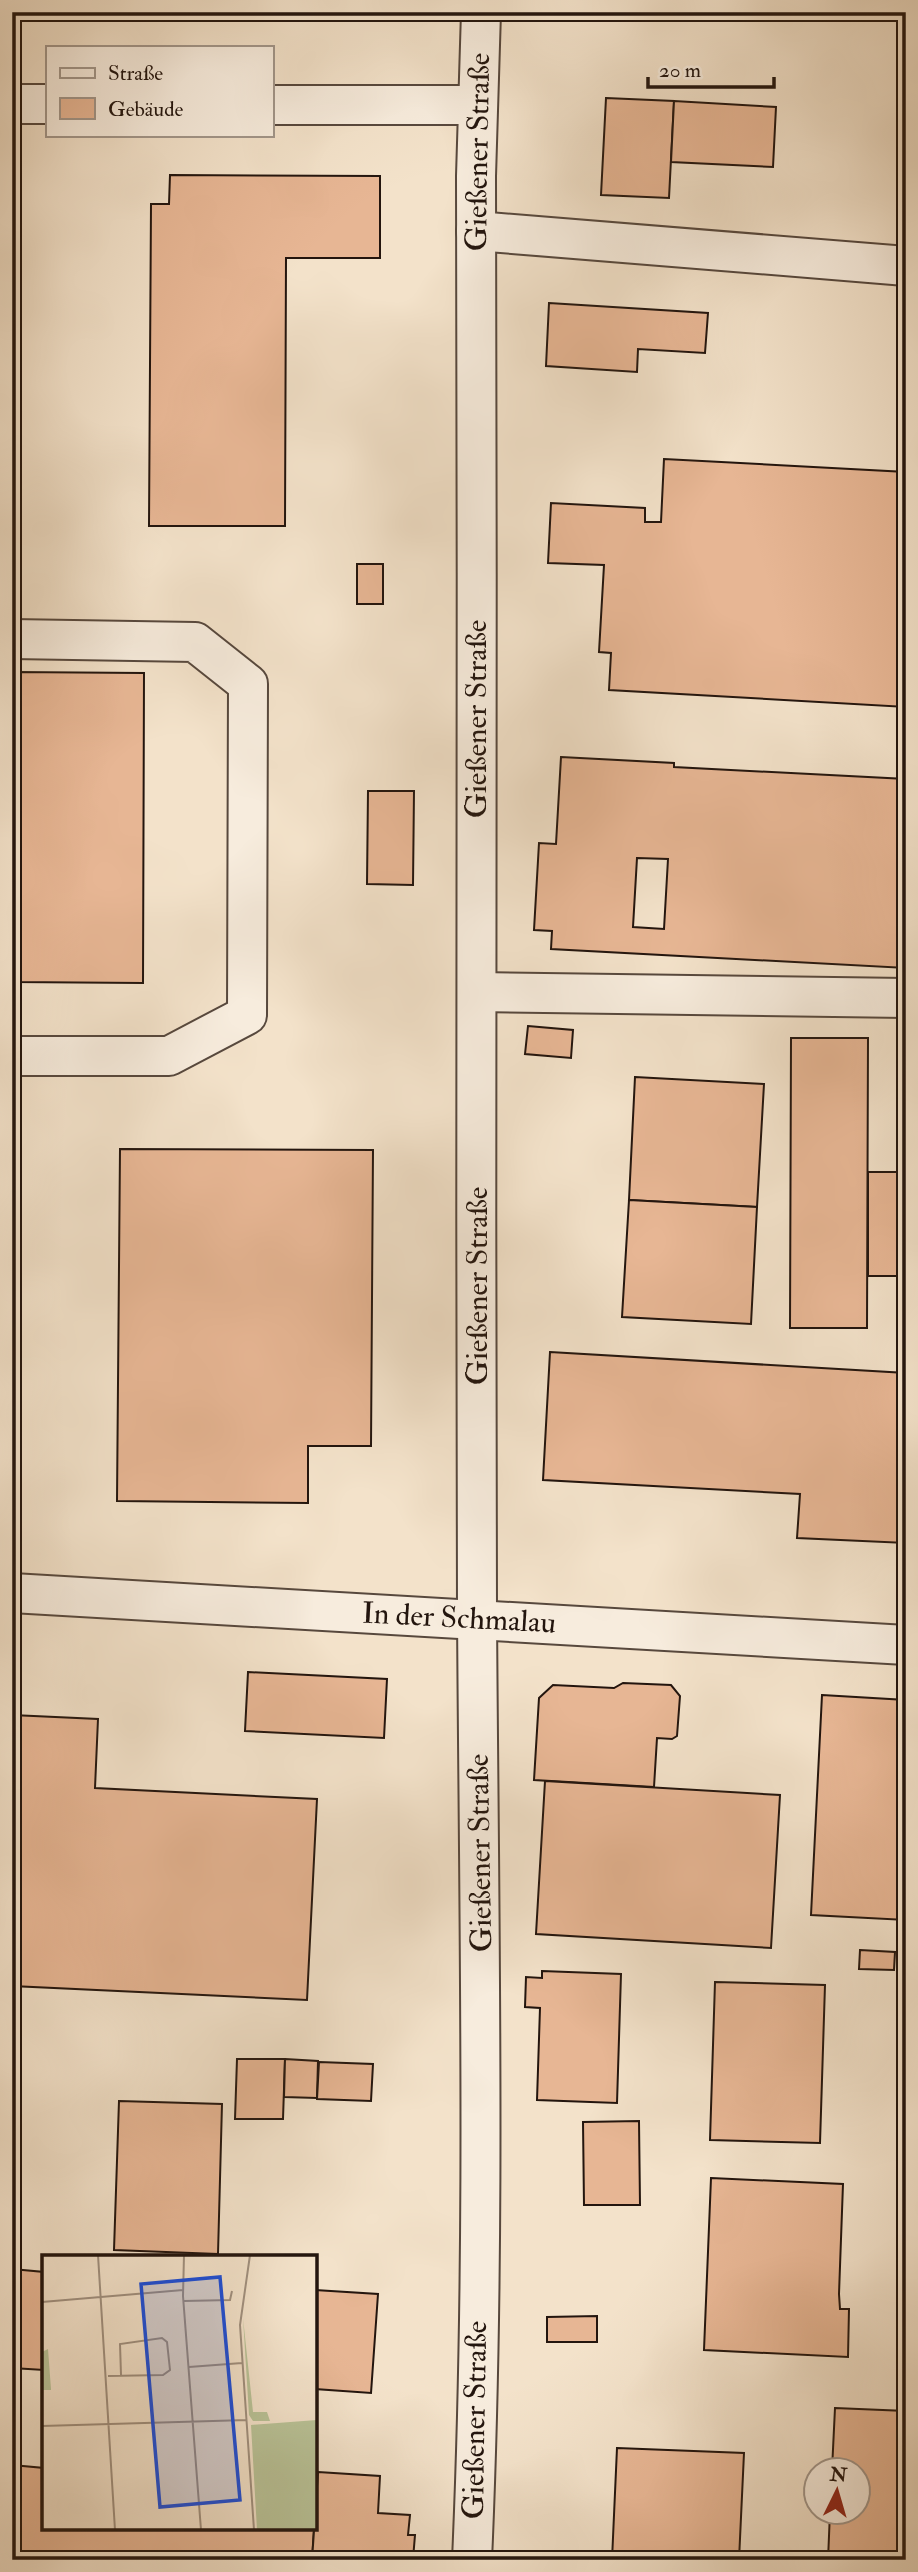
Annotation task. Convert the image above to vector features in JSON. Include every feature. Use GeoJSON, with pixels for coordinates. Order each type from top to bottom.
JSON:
{"type":"FeatureCollection","features":[{"type":"Feature","properties":{"kind":"street","name":"Gießener Straße"},"geometry":{"type":"LineString","coordinates":[[472,2560],[476,2463],[481,1989],[477,1618],[476,231],[481,12]]}},
{"type":"Feature","properties":{"kind":"street"},"geometry":{"type":"LineString","coordinates":[[12,104],[46,104]]}},
{"type":"Feature","properties":{"kind":"street"},"geometry":{"type":"LineString","coordinates":[[273,105],[478,105]]}},
{"type":"Feature","properties":{"kind":"street"},"geometry":{"type":"LineString","coordinates":[[476,231],[906,267]]}},
{"type":"Feature","properties":{"kind":"street"},"geometry":{"type":"LineString","coordinates":[[12,639],[195,642],[248,684],[247,1015],[169,1056],[12,1056]]}},
{"type":"Feature","properties":{"kind":"street"},"geometry":{"type":"LineString","coordinates":[[477,992],[906,998]]}},
{"type":"Feature","properties":{"kind":"street","name":"In der Schmalau"},"geometry":{"type":"LineString","coordinates":[[12,1593],[906,1645]]}},
{"type":"Feature","properties":{"kind":"building"},"geometry":{"type":"Polygon","coordinates":[[[606,98],[674,101],[669,198],[601,195],[606,98]]]}},
{"type":"Feature","properties":{"kind":"building"},"geometry":{"type":"Polygon","coordinates":[[[674,101],[776,107],[773,167],[671,162],[674,101]]]}},
{"type":"Feature","properties":{"kind":"building"},"geometry":{"type":"Polygon","coordinates":[[[170,175],[380,176],[380,258],[286,258],[285,526],[149,526],[151,204],[169,204],[170,175]]]}},
{"type":"Feature","properties":{"kind":"building"},"geometry":{"type":"Polygon","coordinates":[[[549,303],[708,313],[705,353],[638,349],[637,372],[546,366],[549,303]]]}},
{"type":"Feature","properties":{"kind":"building"},"geometry":{"type":"Polygon","coordinates":[[[664,459],[906,472],[906,707],[609,690],[611,653],[599,652],[604,565],[548,563],[551,503],[645,508],[645,522],[661,522],[664,459]]]}},
{"type":"Feature","properties":{"kind":"building"},"geometry":{"type":"Polygon","coordinates":[[[357,564],[383,564],[383,604],[357,604],[357,564]]]}},
{"type":"Feature","properties":{"kind":"building"},"geometry":{"type":"Polygon","coordinates":[[[12,672],[144,673],[143,983],[12,982],[12,672]]]}},
{"type":"Feature","properties":{"kind":"building"},"geometry":{"type":"Polygon","coordinates":[[[561,757],[674,763],[674,767],[906,779],[906,968],[551,949],[552,931],[534,930],[539,843],[556,844],[561,757]],[[637,858],[633,927],[664,929],[668,859],[637,858]]]}},
{"type":"Feature","properties":{"kind":"building"},"geometry":{"type":"Polygon","coordinates":[[[368,791],[414,791],[413,885],[367,884],[368,791]]]}},
{"type":"Feature","properties":{"kind":"building"},"geometry":{"type":"Polygon","coordinates":[[[528,1026],[573,1030],[571,1058],[525,1054],[528,1026]]]}},
{"type":"Feature","properties":{"kind":"building"},"geometry":{"type":"Polygon","coordinates":[[[791,1038],[868,1038],[867,1328],[790,1328],[791,1038]]]}},
{"type":"Feature","properties":{"kind":"building"},"geometry":{"type":"Polygon","coordinates":[[[635,1077],[764,1084],[757,1207],[629,1200],[635,1077]]]}},
{"type":"Feature","properties":{"kind":"building"},"geometry":{"type":"Polygon","coordinates":[[[120,1149],[373,1150],[371,1446],[308,1446],[308,1503],[117,1501],[120,1149]]]}},
{"type":"Feature","properties":{"kind":"building"},"geometry":{"type":"Polygon","coordinates":[[[868,1172],[906,1172],[906,1276],[868,1276],[868,1172]]]}},
{"type":"Feature","properties":{"kind":"building"},"geometry":{"type":"Polygon","coordinates":[[[629,1200],[757,1207],[751,1324],[622,1317],[629,1200]]]}},
{"type":"Feature","properties":{"kind":"building"},"geometry":{"type":"Polygon","coordinates":[[[550,1352],[906,1373],[906,1543],[797,1538],[800,1494],[543,1480],[550,1352]]]}},
{"type":"Feature","properties":{"kind":"building"},"geometry":{"type":"Polygon","coordinates":[[[248,1672],[387,1679],[384,1738],[245,1731],[248,1672]]]}},
{"type":"Feature","properties":{"kind":"building"},"geometry":{"type":"Polygon","coordinates":[[[623,1683],[671,1685],[680,1696],[677,1736],[672,1739],[657,1738],[654,1787],[534,1780],[539,1698],[553,1685],[614,1688],[623,1683]]]}},
{"type":"Feature","properties":{"kind":"building"},"geometry":{"type":"Polygon","coordinates":[[[822,1695],[906,1700],[906,1920],[811,1915],[822,1695]]]}},
{"type":"Feature","properties":{"kind":"building"},"geometry":{"type":"Polygon","coordinates":[[[12,1715],[98,1719],[95,1788],[317,1799],[307,2000],[12,1986],[12,1715]]]}},
{"type":"Feature","properties":{"kind":"building"},"geometry":{"type":"Polygon","coordinates":[[[545,1781],[780,1795],[771,1948],[536,1934],[545,1781]]]}},
{"type":"Feature","properties":{"kind":"building"},"geometry":{"type":"Polygon","coordinates":[[[901,1930],[906,1930],[906,1973],[899,1973],[901,1930]]]}},
{"type":"Feature","properties":{"kind":"building"},"geometry":{"type":"Polygon","coordinates":[[[860,1950],[895,1952],[894,1970],[859,1969],[860,1950]]]}},
{"type":"Feature","properties":{"kind":"building"},"geometry":{"type":"Polygon","coordinates":[[[542,1971],[621,1974],[617,2103],[537,2100],[540,2008],[525,2007],[526,1977],[542,1978],[542,1971]]]}},
{"type":"Feature","properties":{"kind":"building"},"geometry":{"type":"Polygon","coordinates":[[[715,1982],[825,1985],[820,2143],[710,2140],[715,1982]]]}},
{"type":"Feature","properties":{"kind":"building"},"geometry":{"type":"Polygon","coordinates":[[[237,2059],[285,2059],[283,2119],[235,2119],[237,2059]]]}},
{"type":"Feature","properties":{"kind":"building"},"geometry":{"type":"Polygon","coordinates":[[[285,2059],[318,2061],[317,2098],[284,2097],[285,2059]]]}},
{"type":"Feature","properties":{"kind":"building"},"geometry":{"type":"Polygon","coordinates":[[[319,2062],[373,2064],[371,2101],[317,2099],[319,2062]]]}},
{"type":"Feature","properties":{"kind":"building"},"geometry":{"type":"Polygon","coordinates":[[[119,2101],[222,2104],[218,2254],[114,2250],[119,2101]]]}},
{"type":"Feature","properties":{"kind":"building"},"geometry":{"type":"Polygon","coordinates":[[[639,2121],[640,2205],[584,2205],[583,2122],[639,2121]]]}},
{"type":"Feature","properties":{"kind":"building"},"geometry":{"type":"Polygon","coordinates":[[[711,2178],[843,2184],[839,2294],[840,2309],[849,2309],[848,2357],[704,2350],[711,2178]]]}},
{"type":"Feature","properties":{"kind":"building"},"geometry":{"type":"Polygon","coordinates":[[[12,2269],[42,2272],[42,2370],[12,2368],[12,2269]]]}},
{"type":"Feature","properties":{"kind":"building"},"geometry":{"type":"Polygon","coordinates":[[[317,2290],[378,2294],[371,2393],[317,2389],[317,2290]]]}},
{"type":"Feature","properties":{"kind":"building"},"geometry":{"type":"Polygon","coordinates":[[[597,2316],[597,2342],[547,2342],[547,2317],[597,2316]]]}},
{"type":"Feature","properties":{"kind":"building"},"geometry":{"type":"Polygon","coordinates":[[[835,2408],[906,2411],[906,2560],[828,2560],[829,2526],[872,2526],[872,2456],[833,2456],[835,2408]]]}},
{"type":"Feature","properties":{"kind":"building"},"geometry":{"type":"Polygon","coordinates":[[[617,2448],[744,2453],[739,2560],[612,2560],[617,2448]]]}},
{"type":"Feature","properties":{"kind":"building"},"geometry":{"type":"Polygon","coordinates":[[[12,2465],[42,2468],[42,2530],[314,2530],[312,2560],[12,2560],[12,2465]]]}},
{"type":"Feature","properties":{"kind":"building"},"geometry":{"type":"Polygon","coordinates":[[[318,2472],[380,2476],[378,2513],[410,2515],[408,2535],[415,2535],[413,2559],[312,2560],[314,2530],[317,2530],[318,2472]]]}}]}
